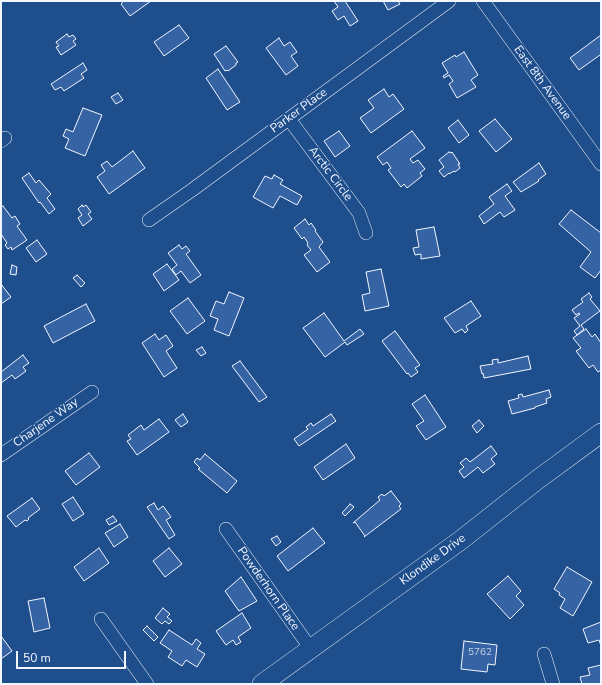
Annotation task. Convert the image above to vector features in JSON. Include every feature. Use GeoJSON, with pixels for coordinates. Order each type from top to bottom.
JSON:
{"type":"FeatureCollection","features":[{"type":"Feature","properties":{"kind":"street","name":"Parker Place"},"geometry":{"type":"LineString","coordinates":[[149,220],[449,1]]}},
{"type":"Feature","properties":{"kind":"street","name":"East 8th Avenue"},"geometry":{"type":"LineString","coordinates":[[483,1],[601,164]]}},
{"type":"Feature","properties":{"kind":"street","name":"Arctic Circle"},"geometry":{"type":"LineString","coordinates":[[289,119],[359,213],[366,233]]}},
{"type":"Feature","properties":{"kind":"street","name":"Charjene Way"},"geometry":{"type":"LineString","coordinates":[[1,455],[92,392]]}},
{"type":"Feature","properties":{"kind":"street","name":"Klondike Drive"},"geometry":{"type":"LineString","coordinates":[[262,684],[461,540],[537,480],[601,433]]}},
{"type":"Feature","properties":{"kind":"street","name":"Powderhorn Place"},"geometry":{"type":"LineString","coordinates":[[226,529],[311,649]]}},
{"type":"Feature","properties":{"kind":"street"},"geometry":{"type":"LineString","coordinates":[[101,619],[147,684]]}},
{"type":"Feature","properties":{"kind":"street"},"geometry":{"type":"LineString","coordinates":[[544,654],[552,684]]}},
{"type":"Feature","properties":{"kind":"building"},"geometry":{"type":"Polygon","coordinates":[[[124,1],[151,1],[130,16],[121,4],[124,1]]]}},
{"type":"Feature","properties":{"kind":"building"},"geometry":{"type":"Polygon","coordinates":[[[334,1],[345,1],[358,21],[350,26],[344,16],[338,20],[332,11],[338,7],[334,1]]]}},
{"type":"Feature","properties":{"kind":"building"},"geometry":{"type":"Polygon","coordinates":[[[383,1],[398,1],[400,4],[388,10],[383,1]]]}},
{"type":"Feature","properties":{"kind":"building"},"geometry":{"type":"Polygon","coordinates":[[[179,25],[189,38],[164,56],[154,42],[179,25]]]}},
{"type":"Feature","properties":{"kind":"building"},"geometry":{"type":"Polygon","coordinates":[[[67,34],[69,37],[73,35],[76,39],[73,41],[76,45],[61,55],[56,47],[59,46],[56,42],[67,34]]]}},
{"type":"Feature","properties":{"kind":"building"},"geometry":{"type":"Polygon","coordinates":[[[601,35],[601,57],[600,55],[579,70],[570,58],[601,35]]]}},
{"type":"Feature","properties":{"kind":"building"},"geometry":{"type":"Polygon","coordinates":[[[279,38],[284,46],[290,42],[297,52],[291,56],[298,66],[286,75],[266,48],[279,38]]]}},
{"type":"Feature","properties":{"kind":"building"},"geometry":{"type":"Polygon","coordinates":[[[226,46],[238,62],[228,71],[225,71],[214,54],[226,46]]]}},
{"type":"Feature","properties":{"kind":"building"},"geometry":{"type":"Polygon","coordinates":[[[464,52],[478,75],[471,80],[476,87],[457,98],[449,84],[453,81],[449,75],[444,78],[443,76],[448,73],[442,63],[455,55],[456,57],[464,52]]]}},
{"type":"Feature","properties":{"kind":"building"},"geometry":{"type":"Polygon","coordinates":[[[83,63],[87,70],[81,74],[84,78],[64,91],[61,87],[55,90],[51,84],[83,63]]]}},
{"type":"Feature","properties":{"kind":"building"},"geometry":{"type":"Polygon","coordinates":[[[218,69],[240,102],[227,110],[206,78],[218,69]]]}},
{"type":"Feature","properties":{"kind":"building"},"geometry":{"type":"Polygon","coordinates":[[[384,89],[389,97],[393,94],[404,109],[371,133],[360,118],[374,108],[368,100],[384,89]]]}},
{"type":"Feature","properties":{"kind":"building"},"geometry":{"type":"Polygon","coordinates":[[[118,93],[123,100],[116,104],[111,97],[118,93]]]}},
{"type":"Feature","properties":{"kind":"building"},"geometry":{"type":"Polygon","coordinates":[[[83,108],[102,115],[85,156],[65,148],[69,139],[63,136],[66,129],[73,132],[83,108]]]}},
{"type":"Feature","properties":{"kind":"building"},"geometry":{"type":"Polygon","coordinates":[[[495,119],[512,139],[496,152],[479,131],[495,119]]]}},
{"type":"Feature","properties":{"kind":"building"},"geometry":{"type":"Polygon","coordinates":[[[458,120],[469,135],[459,143],[448,128],[458,120]]]}},
{"type":"Feature","properties":{"kind":"building"},"geometry":{"type":"Polygon","coordinates":[[[339,131],[350,146],[335,157],[324,141],[339,131]]]}},
{"type":"Feature","properties":{"kind":"building"},"geometry":{"type":"Polygon","coordinates":[[[412,131],[425,148],[410,159],[413,163],[418,160],[425,169],[420,173],[422,176],[407,188],[404,184],[401,187],[388,170],[391,168],[387,162],[383,165],[377,157],[412,131]]]}},
{"type":"Feature","properties":{"kind":"building"},"geometry":{"type":"Polygon","coordinates":[[[133,151],[145,168],[109,194],[97,177],[105,171],[101,165],[107,161],[112,167],[133,151]]]}},
{"type":"Feature","properties":{"kind":"building"},"geometry":{"type":"Polygon","coordinates":[[[449,152],[452,152],[460,164],[458,164],[460,168],[444,177],[439,171],[444,167],[439,160],[449,152]]]}},
{"type":"Feature","properties":{"kind":"building"},"geometry":{"type":"Polygon","coordinates":[[[539,163],[546,174],[538,180],[539,181],[521,192],[513,182],[539,163]]]}},
{"type":"Feature","properties":{"kind":"building"},"geometry":{"type":"Polygon","coordinates":[[[29,173],[36,183],[39,180],[51,194],[47,198],[55,209],[49,214],[40,202],[39,203],[22,178],[29,173]]]}},
{"type":"Feature","properties":{"kind":"building"},"geometry":{"type":"Polygon","coordinates":[[[274,175],[283,180],[280,184],[302,196],[297,205],[280,196],[273,208],[253,197],[265,176],[272,179],[274,175]]]}},
{"type":"Feature","properties":{"kind":"building"},"geometry":{"type":"Polygon","coordinates":[[[507,184],[512,191],[505,196],[515,210],[504,217],[500,212],[484,224],[479,216],[494,204],[489,197],[507,184]]]}},
{"type":"Feature","properties":{"kind":"building"},"geometry":{"type":"Polygon","coordinates":[[[82,205],[83,207],[86,205],[91,212],[88,214],[92,219],[83,226],[78,218],[82,215],[78,209],[82,205]]]}},
{"type":"Feature","properties":{"kind":"building"},"geometry":{"type":"Polygon","coordinates":[[[3,206],[12,218],[15,216],[20,224],[17,226],[27,240],[12,250],[11,247],[8,249],[5,245],[7,243],[1,234],[1,207],[3,206]]]}},
{"type":"Feature","properties":{"kind":"building"},"geometry":{"type":"Polygon","coordinates":[[[571,210],[601,233],[601,270],[595,278],[580,267],[591,252],[559,224],[571,210]]]}},
{"type":"Feature","properties":{"kind":"building"},"geometry":{"type":"Polygon","coordinates":[[[305,219],[309,225],[311,223],[323,242],[319,247],[330,262],[317,272],[304,255],[311,250],[307,245],[308,243],[304,237],[302,239],[294,228],[305,219]]]}},
{"type":"Feature","properties":{"kind":"building"},"geometry":{"type":"Polygon","coordinates":[[[434,227],[440,256],[421,259],[421,254],[415,255],[413,248],[419,247],[416,230],[434,227]]]}},
{"type":"Feature","properties":{"kind":"building"},"geometry":{"type":"Polygon","coordinates":[[[37,240],[47,254],[36,262],[26,248],[37,240]]]}},
{"type":"Feature","properties":{"kind":"building"},"geometry":{"type":"Polygon","coordinates":[[[179,245],[182,249],[186,246],[190,251],[186,254],[201,275],[190,283],[181,271],[176,275],[172,269],[177,265],[168,253],[179,245]]]}},
{"type":"Feature","properties":{"kind":"building"},"geometry":{"type":"Polygon","coordinates":[[[167,264],[179,280],[164,291],[153,274],[167,264]]]}},
{"type":"Feature","properties":{"kind":"building"},"geometry":{"type":"Polygon","coordinates":[[[12,265],[17,267],[16,275],[10,274],[12,265]]]}},
{"type":"Feature","properties":{"kind":"building"},"geometry":{"type":"Polygon","coordinates":[[[381,269],[389,306],[365,311],[362,295],[370,293],[366,272],[381,269]]]}},
{"type":"Feature","properties":{"kind":"building"},"geometry":{"type":"Polygon","coordinates":[[[77,275],[85,283],[81,287],[73,278],[77,275]]]}},
{"type":"Feature","properties":{"kind":"building"},"geometry":{"type":"Polygon","coordinates":[[[1,284],[11,297],[1,304],[1,284]]]}},
{"type":"Feature","properties":{"kind":"building"},"geometry":{"type":"Polygon","coordinates":[[[229,292],[244,298],[229,336],[214,330],[218,319],[210,316],[216,301],[224,304],[229,292]]]}},
{"type":"Feature","properties":{"kind":"building"},"geometry":{"type":"Polygon","coordinates":[[[589,293],[592,297],[590,299],[600,311],[581,325],[584,329],[577,335],[574,331],[580,326],[574,318],[580,314],[579,313],[576,315],[572,310],[583,302],[581,299],[589,293]]]}},
{"type":"Feature","properties":{"kind":"building"},"geometry":{"type":"Polygon","coordinates":[[[188,298],[205,321],[187,334],[170,311],[188,298]]]}},
{"type":"Feature","properties":{"kind":"building"},"geometry":{"type":"Polygon","coordinates":[[[471,301],[481,316],[466,326],[468,330],[465,333],[462,329],[455,333],[444,318],[471,301]]]}},
{"type":"Feature","properties":{"kind":"building"},"geometry":{"type":"Polygon","coordinates":[[[86,304],[95,321],[53,343],[44,326],[86,304]]]}},
{"type":"Feature","properties":{"kind":"building"},"geometry":{"type":"Polygon","coordinates":[[[324,313],[344,341],[360,329],[364,334],[347,345],[345,342],[325,357],[303,328],[324,313]]]}},
{"type":"Feature","properties":{"kind":"building"},"geometry":{"type":"Polygon","coordinates":[[[586,329],[592,337],[595,334],[601,343],[601,370],[598,372],[593,365],[589,368],[576,351],[581,348],[573,338],[586,329]]]}},
{"type":"Feature","properties":{"kind":"building"},"geometry":{"type":"Polygon","coordinates":[[[395,331],[420,365],[415,368],[418,372],[411,377],[408,373],[407,374],[382,341],[395,331]]]}},
{"type":"Feature","properties":{"kind":"building"},"geometry":{"type":"Polygon","coordinates":[[[155,334],[159,340],[166,335],[173,346],[166,351],[177,368],[164,377],[142,343],[155,334]]]}},
{"type":"Feature","properties":{"kind":"building"},"geometry":{"type":"Polygon","coordinates":[[[202,347],[206,353],[201,356],[196,350],[202,347]]]}},
{"type":"Feature","properties":{"kind":"building"},"geometry":{"type":"Polygon","coordinates":[[[23,355],[29,363],[23,367],[26,371],[15,379],[12,375],[1,383],[1,372],[23,355]]]}},
{"type":"Feature","properties":{"kind":"building"},"geometry":{"type":"Polygon","coordinates":[[[528,356],[531,369],[484,378],[483,373],[482,374],[480,366],[493,364],[492,360],[498,359],[498,363],[528,356]]]}},
{"type":"Feature","properties":{"kind":"building"},"geometry":{"type":"Polygon","coordinates":[[[240,361],[267,397],[259,402],[232,366],[240,361]]]}},
{"type":"Feature","properties":{"kind":"building"},"geometry":{"type":"Polygon","coordinates":[[[549,390],[551,397],[546,399],[547,403],[512,414],[508,401],[519,398],[518,395],[522,394],[523,397],[549,390]]]}},
{"type":"Feature","properties":{"kind":"building"},"geometry":{"type":"Polygon","coordinates":[[[425,395],[446,427],[426,440],[416,426],[424,421],[412,404],[425,395]]]}},
{"type":"Feature","properties":{"kind":"building"},"geometry":{"type":"Polygon","coordinates":[[[183,414],[188,422],[181,427],[175,420],[183,414]]]}},
{"type":"Feature","properties":{"kind":"building"},"geometry":{"type":"Polygon","coordinates":[[[331,414],[336,421],[299,446],[294,439],[308,429],[306,427],[311,423],[313,426],[331,414]]]}},
{"type":"Feature","properties":{"kind":"building"},"geometry":{"type":"Polygon","coordinates":[[[159,419],[169,432],[137,455],[127,441],[131,439],[128,435],[141,425],[144,430],[159,419]]]}},
{"type":"Feature","properties":{"kind":"building"},"geometry":{"type":"Polygon","coordinates":[[[479,420],[484,426],[477,433],[472,426],[479,420]]]}},
{"type":"Feature","properties":{"kind":"building"},"geometry":{"type":"Polygon","coordinates":[[[346,444],[355,458],[323,480],[314,467],[346,444]]]}},
{"type":"Feature","properties":{"kind":"building"},"geometry":{"type":"Polygon","coordinates":[[[491,446],[497,454],[491,459],[495,464],[483,473],[478,467],[464,478],[459,471],[464,467],[460,463],[466,458],[470,462],[491,446]]]}},
{"type":"Feature","properties":{"kind":"building"},"geometry":{"type":"Polygon","coordinates":[[[89,453],[100,467],[76,485],[65,471],[89,453]]]}},
{"type":"Feature","properties":{"kind":"building"},"geometry":{"type":"Polygon","coordinates":[[[205,454],[237,481],[227,493],[198,469],[200,468],[194,462],[197,458],[200,460],[205,454]]]}},
{"type":"Feature","properties":{"kind":"building"},"geometry":{"type":"Polygon","coordinates":[[[391,491],[401,504],[399,506],[401,509],[364,537],[365,536],[355,522],[353,523],[380,500],[378,497],[382,494],[384,496],[391,491]]]}},
{"type":"Feature","properties":{"kind":"building"},"geometry":{"type":"Polygon","coordinates":[[[73,497],[84,514],[73,521],[62,504],[73,497]]]}},
{"type":"Feature","properties":{"kind":"building"},"geometry":{"type":"Polygon","coordinates":[[[32,498],[40,509],[28,518],[29,519],[27,521],[25,520],[16,527],[7,516],[32,498]]]}},
{"type":"Feature","properties":{"kind":"building"},"geometry":{"type":"Polygon","coordinates":[[[154,503],[158,510],[163,506],[171,517],[166,520],[175,535],[169,539],[147,507],[154,503]]]}},
{"type":"Feature","properties":{"kind":"building"},"geometry":{"type":"Polygon","coordinates":[[[350,504],[354,507],[345,516],[342,513],[350,504]]]}},
{"type":"Feature","properties":{"kind":"building"},"geometry":{"type":"Polygon","coordinates":[[[113,516],[117,521],[109,525],[106,520],[113,516]]]}},
{"type":"Feature","properties":{"kind":"building"},"geometry":{"type":"Polygon","coordinates":[[[120,524],[128,537],[114,547],[105,533],[120,524]]]}},
{"type":"Feature","properties":{"kind":"building"},"geometry":{"type":"Polygon","coordinates":[[[313,528],[325,543],[288,571],[277,556],[313,528]]]}},
{"type":"Feature","properties":{"kind":"building"},"geometry":{"type":"Polygon","coordinates":[[[277,536],[281,542],[276,546],[271,539],[277,536]]]}},
{"type":"Feature","properties":{"kind":"building"},"geometry":{"type":"Polygon","coordinates":[[[99,548],[109,563],[84,581],[74,567],[99,548]]]}},
{"type":"Feature","properties":{"kind":"building"},"geometry":{"type":"Polygon","coordinates":[[[169,548],[182,564],[165,577],[153,561],[169,548]]]}},
{"type":"Feature","properties":{"kind":"building"},"geometry":{"type":"Polygon","coordinates":[[[567,567],[592,582],[573,616],[560,608],[565,599],[554,589],[567,567]]]}},
{"type":"Feature","properties":{"kind":"building"},"geometry":{"type":"Polygon","coordinates":[[[508,576],[521,591],[516,596],[524,605],[510,619],[487,594],[508,576]]]}},
{"type":"Feature","properties":{"kind":"building"},"geometry":{"type":"Polygon","coordinates":[[[241,577],[257,601],[239,611],[225,591],[241,577]]]}},
{"type":"Feature","properties":{"kind":"building"},"geometry":{"type":"Polygon","coordinates":[[[44,598],[50,628],[34,632],[28,601],[44,598]]]}},
{"type":"Feature","properties":{"kind":"building"},"geometry":{"type":"Polygon","coordinates":[[[163,608],[170,614],[167,617],[172,621],[169,624],[165,621],[162,624],[155,618],[163,608]]]}},
{"type":"Feature","properties":{"kind":"building"},"geometry":{"type":"Polygon","coordinates":[[[242,613],[251,628],[238,637],[241,642],[236,645],[233,640],[226,645],[216,631],[242,613]]]}},
{"type":"Feature","properties":{"kind":"building"},"geometry":{"type":"Polygon","coordinates":[[[601,622],[601,646],[599,640],[588,643],[583,629],[601,622]]]}},
{"type":"Feature","properties":{"kind":"building"},"geometry":{"type":"Polygon","coordinates":[[[147,626],[158,637],[154,641],[143,630],[147,626]]]}},
{"type":"Feature","properties":{"kind":"building"},"geometry":{"type":"Polygon","coordinates":[[[169,630],[192,645],[196,639],[201,643],[197,649],[205,654],[197,667],[186,660],[182,666],[168,657],[172,651],[160,643],[169,630]]]}},
{"type":"Feature","properties":{"kind":"building"},"geometry":{"type":"Polygon","coordinates":[[[1,636],[12,651],[1,659],[1,636]]]}},
{"type":"Feature","properties":{"kind":"building"},"geometry":{"type":"Polygon","coordinates":[[[464,641],[497,645],[495,665],[488,664],[487,672],[461,669],[464,641]]]}},
{"type":"Feature","properties":{"kind":"building"},"geometry":{"type":"Polygon","coordinates":[[[601,665],[601,684],[582,684],[580,677],[590,675],[588,668],[601,665]]]}}]}
